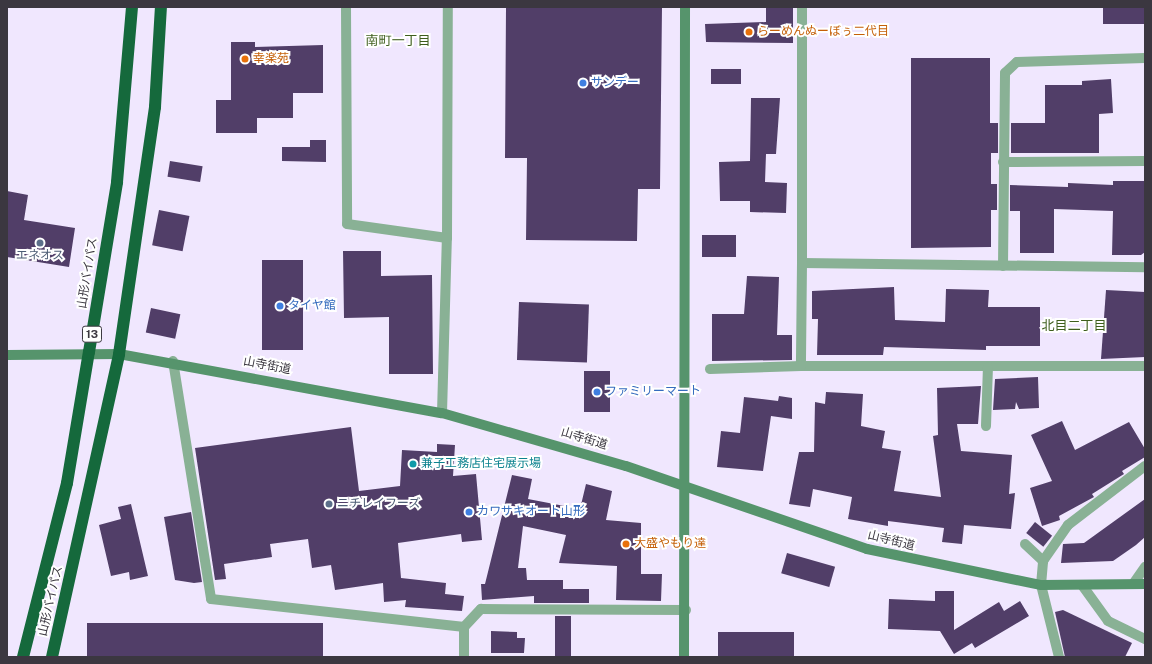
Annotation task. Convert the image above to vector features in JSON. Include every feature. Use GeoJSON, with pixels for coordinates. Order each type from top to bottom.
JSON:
{"type":"FeatureCollection","features":[{"type":"Feature","properties":{"kind":"highway","name":"山形バイパス"},"geometry":{"type":"LineString","coordinates":[[23,657],[66,483],[89,352],[117,182],[132,7]]}},
{"type":"Feature","properties":{"kind":"highway","name":"山形バイパス"},"geometry":{"type":"LineString","coordinates":[[52,657],[119,354],[155,107],[160,7]]}},
{"type":"Feature","properties":{"kind":"main road"},"geometry":{"type":"LineString","coordinates":[[684,657],[686,610],[685,7]]}},
{"type":"Feature","properties":{"kind":"main road","name":"山寺街道"},"geometry":{"type":"LineString","coordinates":[[7,355],[89,352],[119,354],[173,361],[442,413],[570,449],[867,549],[1041,585],[1145,584]]}},
{"type":"Feature","properties":{"kind":"lane"},"geometry":{"type":"LineString","coordinates":[[346,7],[347,224],[447,238]]}},
{"type":"Feature","properties":{"kind":"lane"},"geometry":{"type":"LineString","coordinates":[[442,413],[447,238],[448,7]]}},
{"type":"Feature","properties":{"kind":"lane"},"geometry":{"type":"LineString","coordinates":[[801,366],[802,7]]}},
{"type":"Feature","properties":{"kind":"lane"},"geometry":{"type":"LineString","coordinates":[[1003,266],[1004,72],[1018,62],[1145,58]]}},
{"type":"Feature","properties":{"kind":"lane"},"geometry":{"type":"LineString","coordinates":[[1003,162],[1145,161]]}},
{"type":"Feature","properties":{"kind":"lane"},"geometry":{"type":"LineString","coordinates":[[802,263],[1145,267]]}},
{"type":"Feature","properties":{"kind":"lane"},"geometry":{"type":"LineString","coordinates":[[173,361],[212,599],[464,627]]}},
{"type":"Feature","properties":{"kind":"lane"},"geometry":{"type":"LineString","coordinates":[[710,369],[801,366],[1145,366]]}},
{"type":"Feature","properties":{"kind":"lane"},"geometry":{"type":"LineString","coordinates":[[986,426],[988,367]]}},
{"type":"Feature","properties":{"kind":"lane"},"geometry":{"type":"LineString","coordinates":[[1059,657],[1041,585],[1043,561],[1068,525],[1145,466]]}},
{"type":"Feature","properties":{"kind":"lane"},"geometry":{"type":"LineString","coordinates":[[1025,544],[1043,561]]}},
{"type":"Feature","properties":{"kind":"lane"},"geometry":{"type":"LineString","coordinates":[[1133,584],[1145,567]]}},
{"type":"Feature","properties":{"kind":"lane"},"geometry":{"type":"LineString","coordinates":[[1082,585],[1108,621],[1145,639]]}},
{"type":"Feature","properties":{"kind":"lane"},"geometry":{"type":"LineString","coordinates":[[464,657],[464,627],[481,609],[686,610]]}},
{"type":"Feature","properties":{"kind":"building","name":"サンデー"},"geometry":{"type":"Polygon","coordinates":[[[506,7],[662,7],[660,189],[638,189],[637,241],[526,240],[527,158],[505,158],[506,7]]]}},
{"type":"Feature","properties":{"kind":"building"},"geometry":{"type":"Polygon","coordinates":[[[766,7],[793,7],[793,43],[706,42],[705,24],[766,22],[766,7]]]}},
{"type":"Feature","properties":{"kind":"building"},"geometry":{"type":"Polygon","coordinates":[[[1103,7],[1145,7],[1145,24],[1103,24],[1103,7]]]}},
{"type":"Feature","properties":{"kind":"building"},"geometry":{"type":"Polygon","coordinates":[[[231,42],[255,42],[255,47],[323,45],[323,93],[293,93],[293,118],[257,118],[257,133],[216,133],[216,100],[231,100],[231,42]]]}},
{"type":"Feature","properties":{"kind":"building"},"geometry":{"type":"Polygon","coordinates":[[[911,58],[990,58],[990,123],[998,123],[998,153],[991,153],[991,184],[997,184],[997,210],[991,210],[991,247],[911,248],[911,58]]]}},
{"type":"Feature","properties":{"kind":"building"},"geometry":{"type":"Polygon","coordinates":[[[711,69],[741,69],[741,84],[711,84],[711,69]]]}},
{"type":"Feature","properties":{"kind":"building"},"geometry":{"type":"Polygon","coordinates":[[[1111,79],[1113,113],[1099,114],[1099,153],[1011,153],[1011,123],[1045,123],[1045,85],[1082,85],[1082,81],[1111,79]]]}},
{"type":"Feature","properties":{"kind":"building"},"geometry":{"type":"Polygon","coordinates":[[[751,98],[780,98],[776,154],[766,154],[765,182],[787,183],[786,213],[750,212],[750,201],[720,201],[719,162],[750,161],[751,98]]]}},
{"type":"Feature","properties":{"kind":"building"},"geometry":{"type":"Polygon","coordinates":[[[310,140],[326,140],[326,162],[282,161],[282,147],[310,147],[310,140]]]}},
{"type":"Feature","properties":{"kind":"building"},"geometry":{"type":"Polygon","coordinates":[[[170,161],[203,166],[200,182],[167,177],[170,161]]]}},
{"type":"Feature","properties":{"kind":"building"},"geometry":{"type":"Polygon","coordinates":[[[1113,181],[1145,181],[1145,252],[1141,255],[1112,255],[1113,211],[1054,209],[1054,253],[1020,253],[1020,211],[1010,211],[1010,185],[1068,187],[1068,183],[1113,185],[1113,181]]]}},
{"type":"Feature","properties":{"kind":"building","name":"エネオス"},"geometry":{"type":"Polygon","coordinates":[[[7,191],[28,195],[24,220],[75,228],[69,267],[7,257],[7,191]]]}},
{"type":"Feature","properties":{"kind":"building"},"geometry":{"type":"Polygon","coordinates":[[[159,210],[189,216],[183,251],[152,245],[159,210]]]}},
{"type":"Feature","properties":{"kind":"building"},"geometry":{"type":"Polygon","coordinates":[[[702,235],[736,235],[736,257],[702,257],[702,235]]]}},
{"type":"Feature","properties":{"kind":"building"},"geometry":{"type":"Polygon","coordinates":[[[343,251],[381,251],[381,276],[432,275],[433,374],[389,374],[389,317],[344,318],[343,251]]]}},
{"type":"Feature","properties":{"kind":"building"},"geometry":{"type":"Polygon","coordinates":[[[262,260],[303,260],[303,350],[262,350],[262,260]]]}},
{"type":"Feature","properties":{"kind":"building"},"geometry":{"type":"Polygon","coordinates":[[[747,276],[779,277],[777,335],[792,335],[792,360],[712,361],[712,314],[744,314],[747,276]]]}},
{"type":"Feature","properties":{"kind":"building"},"geometry":{"type":"Polygon","coordinates":[[[894,287],[895,320],[945,322],[946,289],[989,290],[988,307],[1040,307],[1040,346],[986,346],[986,350],[884,347],[883,355],[817,355],[818,319],[812,319],[812,291],[894,287]]]}},
{"type":"Feature","properties":{"kind":"building"},"geometry":{"type":"Polygon","coordinates":[[[1106,290],[1145,292],[1145,357],[1101,359],[1106,290]]]}},
{"type":"Feature","properties":{"kind":"building"},"geometry":{"type":"Polygon","coordinates":[[[519,302],[589,304],[587,362],[517,360],[519,302]]]}},
{"type":"Feature","properties":{"kind":"building"},"geometry":{"type":"Polygon","coordinates":[[[151,308],[180,314],[175,339],[146,332],[151,308]]]}},
{"type":"Feature","properties":{"kind":"building","name":"ファミリーマート"},"geometry":{"type":"Polygon","coordinates":[[[584,371],[610,371],[610,412],[584,412],[584,371]]]}},
{"type":"Feature","properties":{"kind":"building"},"geometry":{"type":"Polygon","coordinates":[[[1038,377],[1039,408],[1019,409],[1016,402],[1015,409],[993,410],[995,379],[1038,377]]]}},
{"type":"Feature","properties":{"kind":"building"},"geometry":{"type":"Polygon","coordinates":[[[981,386],[978,424],[957,424],[961,451],[1012,455],[1009,494],[1015,493],[1011,529],[964,525],[962,544],[942,542],[944,528],[888,521],[888,526],[848,519],[852,497],[813,489],[810,507],[789,504],[799,452],[814,452],[815,402],[825,404],[826,392],[863,394],[861,426],[885,431],[882,448],[901,451],[894,491],[941,497],[933,436],[938,435],[937,388],[981,386]]]}},
{"type":"Feature","properties":{"kind":"building"},"geometry":{"type":"Polygon","coordinates":[[[779,396],[792,398],[792,419],[771,416],[763,471],[717,467],[721,431],[740,433],[744,397],[778,401],[779,396]]]}},
{"type":"Feature","properties":{"kind":"building"},"geometry":{"type":"Polygon","coordinates":[[[1062,421],[1075,450],[1129,422],[1145,449],[1145,457],[1122,471],[1124,474],[1092,494],[1094,497],[1059,516],[1060,520],[1042,526],[1030,488],[1052,481],[1031,435],[1062,421]]]}},
{"type":"Feature","properties":{"kind":"building","name":"ニチレイフーズ"},"geometry":{"type":"Polygon","coordinates":[[[351,427],[359,491],[400,486],[402,450],[437,452],[437,444],[455,445],[453,476],[476,474],[482,540],[462,542],[461,534],[398,543],[401,578],[446,583],[445,594],[464,596],[462,611],[405,607],[406,600],[384,602],[383,583],[335,590],[331,565],[312,568],[308,539],[270,544],[272,557],[224,564],[226,579],[215,580],[195,448],[351,427]]]}},
{"type":"Feature","properties":{"kind":"building"},"geometry":{"type":"Polygon","coordinates":[[[512,475],[532,479],[528,499],[580,509],[586,484],[612,491],[606,520],[641,523],[641,574],[662,574],[661,601],[616,600],[617,566],[559,563],[566,535],[523,526],[518,568],[526,568],[527,580],[563,580],[563,589],[589,589],[589,603],[534,603],[534,596],[482,600],[481,584],[485,584],[512,475]]]}},
{"type":"Feature","properties":{"kind":"building"},"geometry":{"type":"Polygon","coordinates":[[[1145,499],[1145,537],[1136,545],[1113,561],[1061,563],[1063,544],[1084,543],[1145,499]]]}},
{"type":"Feature","properties":{"kind":"building"},"geometry":{"type":"Polygon","coordinates":[[[131,504],[148,576],[130,580],[129,572],[111,576],[99,525],[121,519],[118,507],[131,504]]]}},
{"type":"Feature","properties":{"kind":"building"},"geometry":{"type":"Polygon","coordinates":[[[191,512],[202,582],[194,583],[175,580],[164,517],[191,512]]]}},
{"type":"Feature","properties":{"kind":"building"},"geometry":{"type":"Polygon","coordinates":[[[1035,522],[1052,536],[1043,547],[1026,533],[1035,522]]]}},
{"type":"Feature","properties":{"kind":"building"},"geometry":{"type":"Polygon","coordinates":[[[787,553],[835,567],[829,587],[781,573],[787,553]]]}},
{"type":"Feature","properties":{"kind":"building"},"geometry":{"type":"Polygon","coordinates":[[[935,591],[954,591],[954,630],[999,602],[1004,611],[1020,601],[1029,616],[975,648],[972,643],[954,654],[940,631],[888,629],[889,599],[935,601],[935,591]]]}},
{"type":"Feature","properties":{"kind":"building"},"geometry":{"type":"Polygon","coordinates":[[[1063,610],[1132,643],[1125,657],[1065,657],[1055,612],[1063,610]]]}},
{"type":"Feature","properties":{"kind":"building"},"geometry":{"type":"Polygon","coordinates":[[[555,616],[571,616],[571,657],[555,657],[555,616]]]}},
{"type":"Feature","properties":{"kind":"building"},"geometry":{"type":"Polygon","coordinates":[[[87,623],[323,623],[323,657],[87,657],[87,623]]]}},
{"type":"Feature","properties":{"kind":"building"},"geometry":{"type":"Polygon","coordinates":[[[491,631],[517,632],[517,638],[525,638],[524,653],[491,653],[491,631]]]}},
{"type":"Feature","properties":{"kind":"building"},"geometry":{"type":"Polygon","coordinates":[[[718,632],[794,632],[794,656],[718,656],[718,632]]]}},
{"type":"Feature","properties":{"kind":"place","name":"らーめんぬーぼぅ二代目"},"geometry":{"type":"Point","coordinates":[749,32]}},
{"type":"Feature","properties":{"kind":"place","name":"幸楽苑"},"geometry":{"type":"Point","coordinates":[245,59]}},
{"type":"Feature","properties":{"kind":"place","name":"サンデー"},"geometry":{"type":"Point","coordinates":[583,83]}},
{"type":"Feature","properties":{"kind":"place","name":"エネオス"},"geometry":{"type":"Point","coordinates":[40,243]}},
{"type":"Feature","properties":{"kind":"place","name":"タイヤ館"},"geometry":{"type":"Point","coordinates":[280,306]}},
{"type":"Feature","properties":{"kind":"place","name":"ファミリーマート"},"geometry":{"type":"Point","coordinates":[597,392]}},
{"type":"Feature","properties":{"kind":"place","name":"兼子工務店住宅展示場"},"geometry":{"type":"Point","coordinates":[413,464]}},
{"type":"Feature","properties":{"kind":"place","name":"ニチレイフーズ"},"geometry":{"type":"Point","coordinates":[329,504]}},
{"type":"Feature","properties":{"kind":"place","name":"カワサキオート山形"},"geometry":{"type":"Point","coordinates":[469,512]}},
{"type":"Feature","properties":{"kind":"place","name":"大盛やもり達"},"geometry":{"type":"Point","coordinates":[626,544]}},
{"type":"Feature","properties":{"kind":"district","name":"南町一丁目"},"geometry":{"type":"Point","coordinates":[398,41]}},
{"type":"Feature","properties":{"kind":"district","name":"北目二丁目"},"geometry":{"type":"Point","coordinates":[1074,326]}}]}
